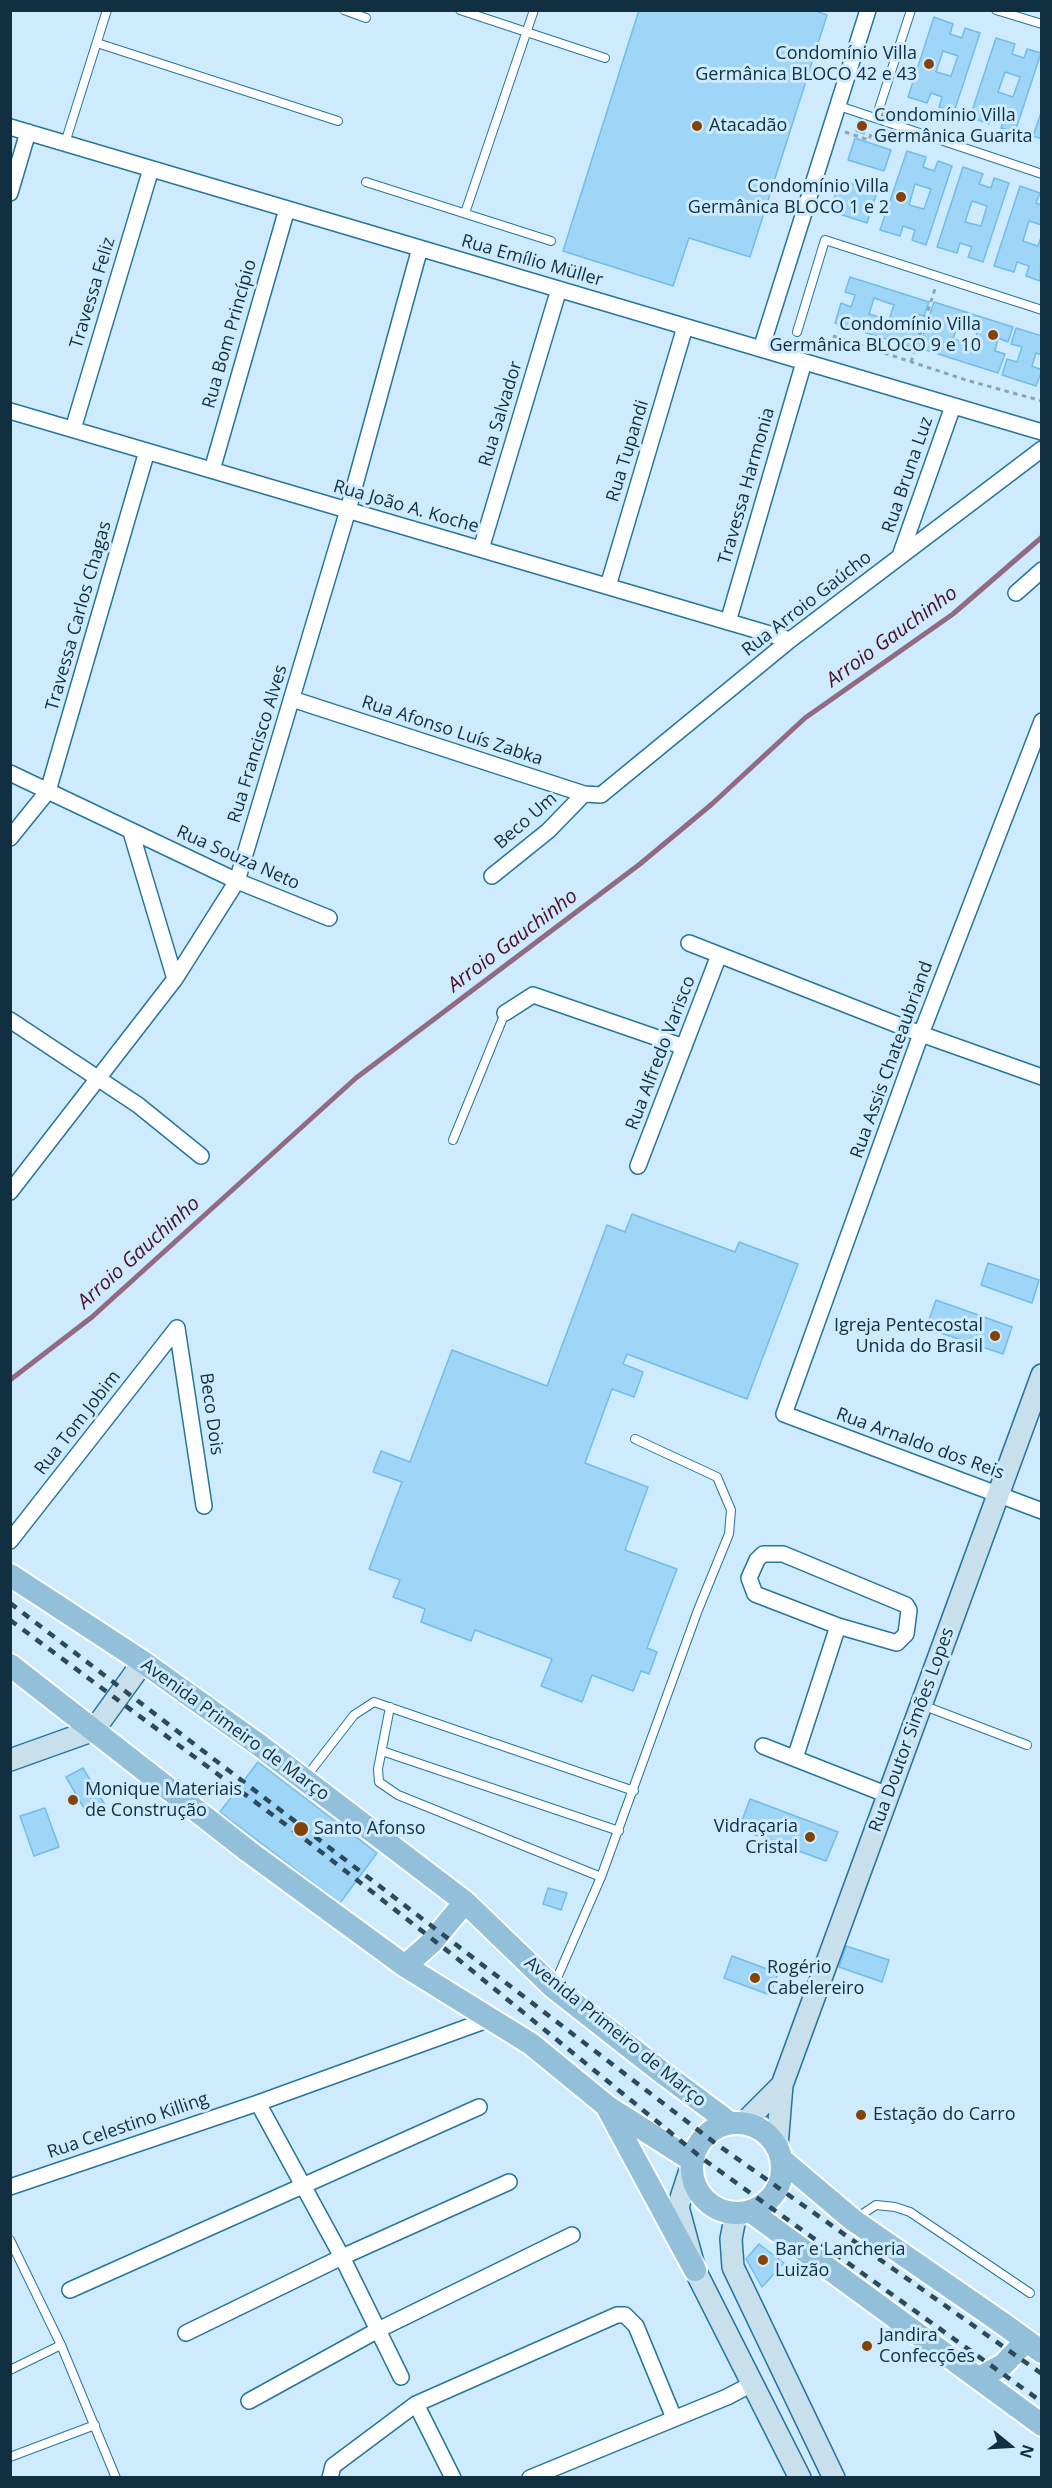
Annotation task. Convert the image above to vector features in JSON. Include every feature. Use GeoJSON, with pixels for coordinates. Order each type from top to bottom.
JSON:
{"type":"FeatureCollection","features":[{"type":"Feature","properties":{"kind":"main road","name":"Rua Doutor Simões Lopes"},"geometry":{"type":"LineString","coordinates":[[779,2153],[782,2085],[1041,1375]]}},
{"type":"Feature","properties":{"kind":"main road","name":"Avenida Primeiro de Março"},"geometry":{"type":"LineString","coordinates":[[10,1575],[143,1662],[304,1779],[465,1902],[553,1987],[664,2074],[737,2123]]}},
{"type":"Feature","properties":{"kind":"main road"},"geometry":{"type":"LineString","coordinates":[[10,1760],[94,1730],[143,1662]]}},
{"type":"Feature","properties":{"kind":"main road"},"geometry":{"type":"LineString","coordinates":[[10,1665],[153,1779],[405,1966],[531,2044],[608,2108],[693,2161]]}},
{"type":"Feature","properties":{"kind":"main road"},"geometry":{"type":"LineString","coordinates":[[405,1966],[432,1942],[465,1902]]}},
{"type":"Feature","properties":{"kind":"main road","name":"Rua Doutor Simões Lopes"},"geometry":{"type":"LineString","coordinates":[[737,2123],[782,2085]]}},
{"type":"Feature","properties":{"kind":"main road"},"geometry":{"type":"LineString","coordinates":[[608,2108],[695,2270],[800,2478]]}},
{"type":"Feature","properties":{"kind":"main road"},"geometry":{"type":"LineString","coordinates":[[695,2270],[678,2207],[697,2147],[716,2127],[737,2123],[757,2127],[769,2135],[779,2153],[853,2220],[1034,2347],[979,2378]]}},
{"type":"Feature","properties":{"kind":"main road"},"geometry":{"type":"LineString","coordinates":[[779,2153],[778,2186],[762,2205],[743,2212],[731,2239],[733,2267],[834,2478]]}},
{"type":"Feature","properties":{"kind":"main road"},"geometry":{"type":"LineString","coordinates":[[693,2161],[696,2187],[712,2205],[743,2212],[979,2378],[1041,2425]]}},
{"type":"Feature","properties":{"kind":"street"},"geometry":{"type":"LineString","coordinates":[[761,349],[868,10]]}},
{"type":"Feature","properties":{"kind":"street","name":"Rua Emílio Müller"},"geometry":{"type":"LineString","coordinates":[[10,127],[1041,432]]}},
{"type":"Feature","properties":{"kind":"street"},"geometry":{"type":"LineString","coordinates":[[10,193],[28,132]]}},
{"type":"Feature","properties":{"kind":"street","name":"Travessa Feliz"},"geometry":{"type":"LineString","coordinates":[[73,429],[151,169]]}},
{"type":"Feature","properties":{"kind":"street","name":"Rua Bom Princípio"},"geometry":{"type":"LineString","coordinates":[[212,470],[287,209]]}},
{"type":"Feature","properties":{"kind":"street","name":"Rua Francisco Alves"},"geometry":{"type":"LineString","coordinates":[[10,1192],[175,979],[237,881],[348,510],[420,248]]}},
{"type":"Feature","properties":{"kind":"street","name":"Rua Salvador"},"geometry":{"type":"LineString","coordinates":[[481,549],[559,289]]}},
{"type":"Feature","properties":{"kind":"street","name":"Rua Tupandi"},"geometry":{"type":"LineString","coordinates":[[608,586],[685,327]]}},
{"type":"Feature","properties":{"kind":"street","name":"Travessa Harmonia"},"geometry":{"type":"LineString","coordinates":[[728,622],[804,362]]}},
{"type":"Feature","properties":{"kind":"street","name":"Rua Bruna Luz"},"geometry":{"type":"LineString","coordinates":[[900,556],[952,406]]}},
{"type":"Feature","properties":{"kind":"street","name":"Rua João A. Koche"},"geometry":{"type":"LineString","coordinates":[[10,411],[790,640]]}},
{"type":"Feature","properties":{"kind":"street","name":"Rua Arroio Gaúcho"},"geometry":{"type":"LineString","coordinates":[[602,795],[790,640],[1041,448]]}},
{"type":"Feature","properties":{"kind":"street","name":"Travessa Carlos Chagas"},"geometry":{"type":"LineString","coordinates":[[48,791],[147,451]]}},
{"type":"Feature","properties":{"kind":"street"},"geometry":{"type":"LineString","coordinates":[[1016,593],[1041,570]]}},
{"type":"Feature","properties":{"kind":"street","name":"Rua Afonso Luís Zabka"},"geometry":{"type":"LineString","coordinates":[[292,699],[584,794],[602,795]]}},
{"type":"Feature","properties":{"kind":"street","name":"Rua Assis Chateaubriand"},"geometry":{"type":"LineString","coordinates":[[784,1414],[921,1034],[1041,721]]}},
{"type":"Feature","properties":{"kind":"street","name":"Rua Souza Neto"},"geometry":{"type":"LineString","coordinates":[[10,773],[237,881],[329,918]]}},
{"type":"Feature","properties":{"kind":"street"},"geometry":{"type":"LineString","coordinates":[[10,838],[48,791]]}},
{"type":"Feature","properties":{"kind":"street","name":"Beco Um"},"geometry":{"type":"LineString","coordinates":[[492,876],[548,831],[584,794]]}},
{"type":"Feature","properties":{"kind":"street"},"geometry":{"type":"LineString","coordinates":[[131,832],[175,979]]}},
{"type":"Feature","properties":{"kind":"street"},"geometry":{"type":"LineString","coordinates":[[689,943],[921,1034],[1041,1077]]}},
{"type":"Feature","properties":{"kind":"street","name":"Rua Alfredo Varisco"},"geometry":{"type":"LineString","coordinates":[[638,1166],[719,955]]}},
{"type":"Feature","properties":{"kind":"street"},"geometry":{"type":"LineString","coordinates":[[505,1013],[533,995],[684,1047]]}},
{"type":"Feature","properties":{"kind":"street"},"geometry":{"type":"LineString","coordinates":[[10,1020],[138,1105],[201,1156]]}},
{"type":"Feature","properties":{"kind":"street","name":"Beco Dois"},"geometry":{"type":"LineString","coordinates":[[177,1328],[204,1506]]}},
{"type":"Feature","properties":{"kind":"street","name":"Rua Tom Jobim"},"geometry":{"type":"LineString","coordinates":[[10,1541],[177,1328]]}},
{"type":"Feature","properties":{"kind":"street","name":"Rua Arnaldo dos Reis"},"geometry":{"type":"LineString","coordinates":[[784,1414],[1041,1511]]}},
{"type":"Feature","properties":{"kind":"street"},"geometry":{"type":"LineString","coordinates":[[763,1554],[783,1554],[906,1605],[909,1610],[906,1634],[897,1643],[838,1626],[755,1594],[749,1578],[757,1560],[763,1554]]}},
{"type":"Feature","properties":{"kind":"street"},"geometry":{"type":"LineString","coordinates":[[795,1758],[838,1626]]}},
{"type":"Feature","properties":{"kind":"street"},"geometry":{"type":"LineString","coordinates":[[763,1746],[888,1795]]}},
{"type":"Feature","properties":{"kind":"street","name":"Rua Celestino Killing"},"geometry":{"type":"LineString","coordinates":[[10,2187],[258,2103],[490,2019]]}},
{"type":"Feature","properties":{"kind":"street"},"geometry":{"type":"LineString","coordinates":[[258,2103],[342,2257],[401,2377]]}},
{"type":"Feature","properties":{"kind":"street"},"geometry":{"type":"LineString","coordinates":[[70,2290],[479,2107]]}},
{"type":"Feature","properties":{"kind":"street"},"geometry":{"type":"LineString","coordinates":[[186,2333],[342,2257],[508,2182]]}},
{"type":"Feature","properties":{"kind":"street"},"geometry":{"type":"LineString","coordinates":[[249,2401],[378,2330],[572,2235]]}},
{"type":"Feature","properties":{"kind":"street"},"geometry":{"type":"LineString","coordinates":[[330,2478],[333,2466],[416,2404],[617,2315],[625,2315],[636,2326],[674,2418]]}},
{"type":"Feature","properties":{"kind":"street"},"geometry":{"type":"LineString","coordinates":[[530,2478],[752,2384]]}},
{"type":"Feature","properties":{"kind":"street"},"geometry":{"type":"LineString","coordinates":[[416,2404],[453,2478]]}},
{"type":"Feature","properties":{"kind":"lane"},"geometry":{"type":"LineString","coordinates":[[65,143],[107,10]]}},
{"type":"Feature","properties":{"kind":"lane"},"geometry":{"type":"LineString","coordinates":[[344,10],[366,18]]}},
{"type":"Feature","properties":{"kind":"lane"},"geometry":{"type":"LineString","coordinates":[[460,10],[605,58]]}},
{"type":"Feature","properties":{"kind":"lane"},"geometry":{"type":"LineString","coordinates":[[465,213],[534,10]]}},
{"type":"Feature","properties":{"kind":"lane"},"geometry":{"type":"LineString","coordinates":[[876,118],[911,10]]}},
{"type":"Feature","properties":{"kind":"lane"},"geometry":{"type":"LineString","coordinates":[[996,10],[1041,24]]}},
{"type":"Feature","properties":{"kind":"lane"},"geometry":{"type":"LineString","coordinates":[[97,43],[338,121]]}},
{"type":"Feature","properties":{"kind":"lane"},"geometry":{"type":"LineString","coordinates":[[839,106],[1041,174]]}},
{"type":"Feature","properties":{"kind":"lane"},"geometry":{"type":"LineString","coordinates":[[366,182],[550,241]]}},
{"type":"Feature","properties":{"kind":"lane"},"geometry":{"type":"LineString","coordinates":[[796,332],[825,240],[1041,310]]}},
{"type":"Feature","properties":{"kind":"lane"},"geometry":{"type":"LineString","coordinates":[[453,1140],[505,1013]]}},
{"type":"Feature","properties":{"kind":"lane"},"geometry":{"type":"LineString","coordinates":[[553,1987],[619,1831],[698,1610],[729,1534],[731,1510],[717,1477],[635,1439]]}},
{"type":"Feature","properties":{"kind":"lane"},"geometry":{"type":"LineString","coordinates":[[304,1779],[354,1715],[374,1702],[634,1791]]}},
{"type":"Feature","properties":{"kind":"lane"},"geometry":{"type":"LineString","coordinates":[[921,1704],[1027,1746]]}},
{"type":"Feature","properties":{"kind":"lane"},"geometry":{"type":"LineString","coordinates":[[390,1707],[378,1769],[379,1782],[398,1796],[601,1877]]}},
{"type":"Feature","properties":{"kind":"lane"},"geometry":{"type":"LineString","coordinates":[[382,1751],[619,1831]]}},
{"type":"Feature","properties":{"kind":"lane"},"geometry":{"type":"LineString","coordinates":[[853,2220],[876,2205],[895,2207],[910,2212],[1030,2293]]}},
{"type":"Feature","properties":{"kind":"lane"},"geometry":{"type":"LineString","coordinates":[[10,2240],[61,2345],[116,2478]]}},
{"type":"Feature","properties":{"kind":"lane"},"geometry":{"type":"LineString","coordinates":[[10,2370],[61,2345]]}},
{"type":"Feature","properties":{"kind":"lane"},"geometry":{"type":"LineString","coordinates":[[10,2457],[95,2425]]}},
{"type":"Feature","properties":{"kind":"path"},"geometry":{"type":"LineString","coordinates":[[831,128],[868,140],[876,118]]}},
{"type":"Feature","properties":{"kind":"path"},"geometry":{"type":"LineString","coordinates":[[911,362],[939,278]]}},
{"type":"Feature","properties":{"kind":"path"},"geometry":{"type":"LineString","coordinates":[[833,336],[911,362],[1041,400]]}},
{"type":"Feature","properties":{"kind":"building","name":"Atacadão"},"geometry":{"type":"Polygon","coordinates":[[[639,10],[813,10],[827,15],[750,257],[689,238],[673,286],[563,251],[639,10]]]}},
{"type":"Feature","properties":{"kind":"building","name":"Condomínio Villa Germânica BLOCO 42 e 43"},"geometry":{"type":"Polygon","coordinates":[[[934,17],[953,24],[950,34],[962,38],[965,28],[980,33],[954,112],[939,107],[942,97],[931,93],[927,103],[908,97],[934,17]],[[943,51],[936,72],[951,76],[958,56],[943,51]]]}},
{"type":"Feature","properties":{"kind":"building"},"geometry":{"type":"Polygon","coordinates":[[[996,38],[1015,44],[1012,54],[1024,58],[1027,49],[1041,53],[1015,132],[1001,128],[1004,118],[993,114],[989,124],[970,117],[996,38]],[[1005,72],[998,92],[1013,97],[1020,77],[1005,72]]]}},
{"type":"Feature","properties":{"kind":"building"},"geometry":{"type":"Polygon","coordinates":[[[1042,110],[1042,139],[1033,136],[1042,110]]]}},
{"type":"Feature","properties":{"kind":"building","name":"Condomínio Villa Germânica Guarita"},"geometry":{"type":"Polygon","coordinates":[[[860,119],[867,121],[864,134],[856,131],[860,119]]]}},
{"type":"Feature","properties":{"kind":"building"},"geometry":{"type":"Polygon","coordinates":[[[855,138],[891,150],[884,171],[848,160],[855,138]]]}},
{"type":"Feature","properties":{"kind":"building","name":"Condomínio Villa Germânica BLOCO 1 e 2"},"geometry":{"type":"Polygon","coordinates":[[[907,151],[926,157],[923,167],[934,171],[938,161],[952,166],[926,245],[912,240],[915,230],[903,226],[900,236],[880,230],[907,151]],[[915,184],[909,205],[924,209],[931,189],[915,184]]]}},
{"type":"Feature","properties":{"kind":"building"},"geometry":{"type":"Polygon","coordinates":[[[963,167],[983,174],[979,184],[991,188],[994,178],[1009,183],[983,262],[968,257],[972,247],[960,243],[957,253],[937,247],[963,167]],[[972,201],[965,222],[981,226],[987,206],[972,201]]]}},
{"type":"Feature","properties":{"kind":"building"},"geometry":{"type":"Polygon","coordinates":[[[840,180],[877,192],[867,223],[830,211],[840,180]]]}},
{"type":"Feature","properties":{"kind":"building"},"geometry":{"type":"Polygon","coordinates":[[[1020,186],[1040,193],[1036,203],[1042,205],[1042,225],[1029,221],[1023,241],[1038,246],[1042,234],[1040,281],[1026,276],[1029,266],[1017,262],[1014,272],[994,266],[1020,186]]]}},
{"type":"Feature","properties":{"kind":"building"},"geometry":{"type":"Polygon","coordinates":[[[850,277],[929,302],[924,316],[914,313],[910,325],[921,328],[914,348],[835,323],[841,303],[851,307],[855,295],[845,292],[850,277]],[[874,298],[869,314],[889,320],[894,305],[874,298]]]}},
{"type":"Feature","properties":{"kind":"building","name":"Condomínio Villa Germânica BLOCO 9 e 10"},"geometry":{"type":"Polygon","coordinates":[[[934,302],[1013,327],[1008,342],[998,338],[995,351],[1005,354],[998,373],[919,348],[925,329],[935,332],[939,320],[929,317],[934,302]],[[958,324],[953,339],[973,345],[978,330],[958,324]]]}},
{"type":"Feature","properties":{"kind":"building"},"geometry":{"type":"Polygon","coordinates":[[[1016,328],[1042,336],[1042,355],[1036,353],[1032,366],[1042,370],[1036,386],[1002,375],[1007,359],[1017,362],[1022,347],[1011,344],[1016,328]]]}},
{"type":"Feature","properties":{"kind":"building"},"geometry":{"type":"Polygon","coordinates":[[[632,1214],[735,1252],[739,1242],[798,1264],[747,1399],[627,1354],[623,1364],[643,1372],[634,1397],[612,1389],[585,1463],[648,1487],[625,1550],[677,1569],[647,1648],[657,1652],[649,1674],[641,1671],[633,1691],[592,1675],[582,1702],[541,1686],[552,1659],[475,1630],[471,1641],[421,1622],[425,1609],[393,1597],[400,1580],[369,1569],[402,1482],[373,1472],[381,1451],[410,1462],[452,1350],[547,1386],[607,1225],[625,1232],[632,1214]]]}},
{"type":"Feature","properties":{"kind":"building"},"geometry":{"type":"Polygon","coordinates":[[[988,1263],[1039,1280],[1032,1303],[981,1285],[988,1263]]]}},
{"type":"Feature","properties":{"kind":"building"},"geometry":{"type":"Polygon","coordinates":[[[936,1300],[1012,1327],[1003,1354],[926,1328],[936,1300]]]}},
{"type":"Feature","properties":{"kind":"building"},"geometry":{"type":"Polygon","coordinates":[[[258,1762],[377,1853],[340,1903],[220,1812],[258,1762]]]}},
{"type":"Feature","properties":{"kind":"building"},"geometry":{"type":"Polygon","coordinates":[[[83,1768],[105,1805],[88,1815],[66,1777],[83,1768]]]}},
{"type":"Feature","properties":{"kind":"building"},"geometry":{"type":"Polygon","coordinates":[[[750,1799],[838,1832],[826,1861],[739,1829],[750,1799]]]}},
{"type":"Feature","properties":{"kind":"building"},"geometry":{"type":"Polygon","coordinates":[[[45,1808],[59,1847],[34,1856],[20,1816],[45,1808]]]}},
{"type":"Feature","properties":{"kind":"building"},"geometry":{"type":"Polygon","coordinates":[[[548,1888],[567,1893],[561,1910],[543,1904],[548,1888]]]}},
{"type":"Feature","properties":{"kind":"building"},"geometry":{"type":"Polygon","coordinates":[[[846,1946],[889,1960],[882,1982],[839,1967],[846,1946]]]}},
{"type":"Feature","properties":{"kind":"building"},"geometry":{"type":"Polygon","coordinates":[[[732,1956],[778,1973],[770,1995],[724,1978],[732,1956]]]}},
{"type":"Feature","properties":{"kind":"building"},"geometry":{"type":"Polygon","coordinates":[[[759,2244],[784,2263],[762,2287],[746,2259],[759,2244]]]}},
{"type":"Feature","properties":{"kind":"waterway","name":"Arroio Gauchinho"},"geometry":{"type":"LineString","coordinates":[[10,1380],[92,1317],[356,1078],[640,864],[712,804],[805,718],[953,614],[1042,537]]}},
{"type":"Feature","properties":{"kind":"railway"},"geometry":{"type":"LineString","coordinates":[[10,1603],[715,2143],[1042,2374]]}},
{"type":"Feature","properties":{"kind":"railway"},"geometry":{"type":"LineString","coordinates":[[10,1620],[297,1833],[459,1960],[703,2159],[1042,2402]]}},
{"type":"Feature","properties":{"kind":"place","name":"Condomínio Villa Germânica BLOCO 42 e 43"},"geometry":{"type":"Point","coordinates":[929,64]}},
{"type":"Feature","properties":{"kind":"place","name":"Atacadão"},"geometry":{"type":"Point","coordinates":[697,126]}},
{"type":"Feature","properties":{"kind":"place","name":"Condomínio Villa Germânica Guarita"},"geometry":{"type":"Point","coordinates":[862,126]}},
{"type":"Feature","properties":{"kind":"place","name":"Condomínio Villa Germânica BLOCO 1 e 2"},"geometry":{"type":"Point","coordinates":[901,197]}},
{"type":"Feature","properties":{"kind":"place","name":"Condomínio Villa Germânica BLOCO 9 e 10"},"geometry":{"type":"Point","coordinates":[993,335]}},
{"type":"Feature","properties":{"kind":"place","name":"Igreja Pentecostal Unida do Brasil"},"geometry":{"type":"Point","coordinates":[995,1336]}},
{"type":"Feature","properties":{"kind":"place","name":"Monique Materiais de Construção"},"geometry":{"type":"Point","coordinates":[73,1800]}},
{"type":"Feature","properties":{"kind":"place","name":"Santo Afonso"},"geometry":{"type":"Point","coordinates":[301,1829]}},
{"type":"Feature","properties":{"kind":"place","name":"Vidraçaria Cristal"},"geometry":{"type":"Point","coordinates":[810,1837]}},
{"type":"Feature","properties":{"kind":"place","name":"Rogério Cabelereiro"},"geometry":{"type":"Point","coordinates":[755,1978]}},
{"type":"Feature","properties":{"kind":"place","name":"Estação do Carro"},"geometry":{"type":"Point","coordinates":[861,2115]}},
{"type":"Feature","properties":{"kind":"place","name":"Bar e Lancheria Luizão"},"geometry":{"type":"Point","coordinates":[763,2260]}},
{"type":"Feature","properties":{"kind":"place","name":"Jandira Confecções"},"geometry":{"type":"Point","coordinates":[867,2346]}}]}
